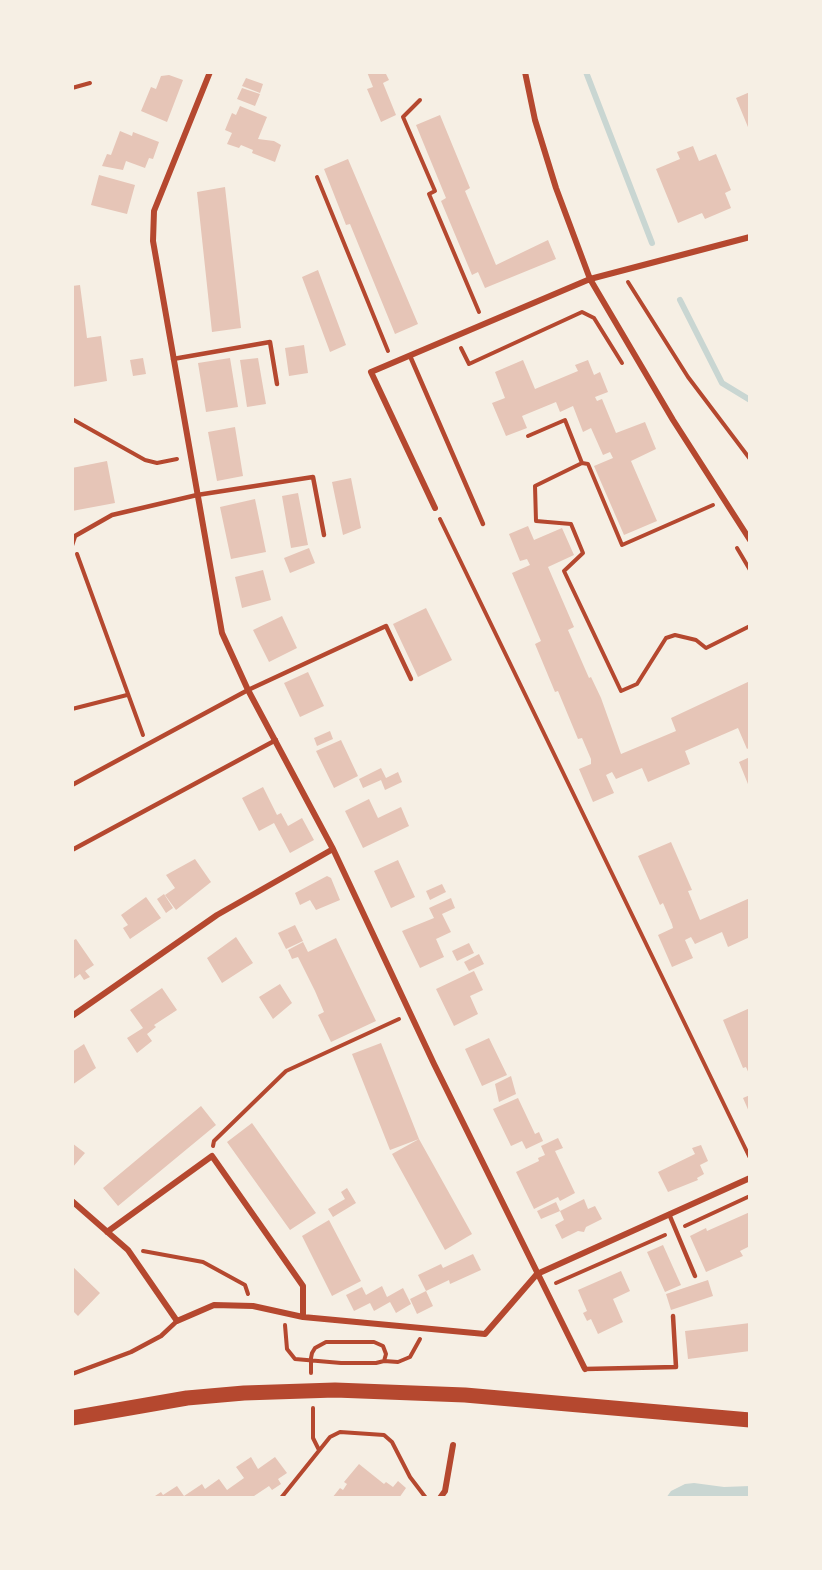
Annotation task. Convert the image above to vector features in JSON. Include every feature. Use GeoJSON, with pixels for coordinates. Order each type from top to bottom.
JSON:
{"type":"FeatureCollection","features":[{"type":"Feature","properties":{"kind":"main road"},"geometry":{"type":"LineString","coordinates":[[72,1418],[187,1398],[244,1393],[335,1390],[465,1395],[750,1420]]}},
{"type":"Feature","properties":{"kind":"street"},"geometry":{"type":"LineString","coordinates":[[210,72],[154,211],[153,241],[222,633],[249,690],[333,849],[585,1370]]}},
{"type":"Feature","properties":{"kind":"street"},"geometry":{"type":"LineString","coordinates":[[525,72],[535,120],[556,188],[590,279],[750,540]]}},
{"type":"Feature","properties":{"kind":"street"},"geometry":{"type":"LineString","coordinates":[[435,508],[371,372],[590,279],[750,237]]}},
{"type":"Feature","properties":{"kind":"street"},"geometry":{"type":"LineString","coordinates":[[72,1016],[217,915],[333,849]]}},
{"type":"Feature","properties":{"kind":"street"},"geometry":{"type":"LineString","coordinates":[[106,1232],[212,1156],[303,1286],[303,1317]]}},
{"type":"Feature","properties":{"kind":"street"},"geometry":{"type":"LineString","coordinates":[[72,1201],[128,1250],[177,1321],[214,1305],[253,1306],[286,1311],[303,1317],[485,1334],[537,1274],[750,1178]]}},
{"type":"Feature","properties":{"kind":"street"},"geometry":{"type":"LineString","coordinates":[[440,1498],[445,1491],[453,1444]]}},
{"type":"Feature","properties":{"kind":"lane"},"geometry":{"type":"LineString","coordinates":[[173,359],[270,342],[277,384]]}},
{"type":"Feature","properties":{"kind":"lane"},"geometry":{"type":"LineString","coordinates":[[410,356],[483,524]]}},
{"type":"Feature","properties":{"kind":"lane"},"geometry":{"type":"LineString","coordinates":[[72,544],[75,536],[112,515],[197,495],[313,477],[324,535]]}},
{"type":"Feature","properties":{"kind":"lane"},"geometry":{"type":"LineString","coordinates":[[72,785],[249,690],[386,626],[411,679]]}},
{"type":"Feature","properties":{"kind":"lane"},"geometry":{"type":"LineString","coordinates":[[72,850],[276,740]]}},
{"type":"Feature","properties":{"kind":"lane"},"geometry":{"type":"LineString","coordinates":[[669,1214],[695,1276]]}},
{"type":"Feature","properties":{"kind":"lane"},"geometry":{"type":"LineString","coordinates":[[585,1370],[676,1367],[673,1316]]}},
{"type":"Feature","properties":{"kind":"lane"},"geometry":{"type":"LineString","coordinates":[[72,1374],[141,1347],[161,1336],[177,1321]]}},
{"type":"Feature","properties":{"kind":"path"},"geometry":{"type":"LineString","coordinates":[[72,88],[90,83]]}},
{"type":"Feature","properties":{"kind":"path"},"geometry":{"type":"LineString","coordinates":[[420,100],[403,117],[435,192],[429,194],[484,324]]}},
{"type":"Feature","properties":{"kind":"path"},"geometry":{"type":"LineString","coordinates":[[317,177],[393,363]]}},
{"type":"Feature","properties":{"kind":"path"},"geometry":{"type":"LineString","coordinates":[[621,270],[688,377],[750,459]]}},
{"type":"Feature","properties":{"kind":"path"},"geometry":{"type":"LineString","coordinates":[[456,336],[469,364],[582,312],[594,318],[598,324]]}},
{"type":"Feature","properties":{"kind":"path"},"geometry":{"type":"LineString","coordinates":[[72,419],[146,460],[157,463],[177,459]]}},
{"type":"Feature","properties":{"kind":"path"},"geometry":{"type":"LineString","coordinates":[[528,436],[565,420],[582,463]]}},
{"type":"Feature","properties":{"kind":"path"},"geometry":{"type":"LineString","coordinates":[[725,500],[622,545],[588,464],[582,463],[536,486],[536,521],[571,524],[583,553],[564,571],[621,691],[637,684],[666,638],[675,635],[696,640],[706,648],[750,626]]}},
{"type":"Feature","properties":{"kind":"path"},"geometry":{"type":"LineString","coordinates":[[435,508],[750,1158]]}},
{"type":"Feature","properties":{"kind":"path"},"geometry":{"type":"LineString","coordinates":[[72,544],[147,744]]}},
{"type":"Feature","properties":{"kind":"path"},"geometry":{"type":"LineString","coordinates":[[72,709],[127,695]]}},
{"type":"Feature","properties":{"kind":"path"},"geometry":{"type":"LineString","coordinates":[[212,1156],[214,1141],[286,1071],[411,1014]]}},
{"type":"Feature","properties":{"kind":"path"},"geometry":{"type":"LineString","coordinates":[[544,1289],[750,1196]]}},
{"type":"Feature","properties":{"kind":"path"},"geometry":{"type":"LineString","coordinates":[[128,1250],[152,1251],[203,1262],[245,1285],[253,1306]]}},
{"type":"Feature","properties":{"kind":"path"},"geometry":{"type":"LineString","coordinates":[[286,1311],[284,1333],[287,1348],[295,1359],[340,1363],[398,1362],[410,1357]]}},
{"type":"Feature","properties":{"kind":"path"},"geometry":{"type":"LineString","coordinates":[[326,1342],[374,1342],[383,1347],[386,1354],[384,1361]]}},
{"type":"Feature","properties":{"kind":"path"},"geometry":{"type":"LineString","coordinates":[[314,1420],[313,1438],[319,1450]]}},
{"type":"Feature","properties":{"kind":"path"},"geometry":{"type":"LineString","coordinates":[[281,1498],[330,1437],[340,1432],[384,1435],[392,1442],[410,1477],[426,1498]]}},
{"type":"Feature","properties":{"kind":"shaded area"},"geometry":{"type":"Polygon","coordinates":[[[685,1484],[724,1487],[750,1486],[750,1498],[666,1498],[671,1491],[685,1484]]]}},
{"type":"Feature","properties":{"kind":"building"},"geometry":{"type":"Polygon","coordinates":[[[367,72],[385,72],[389,80],[383,83],[396,115],[381,122],[367,89],[373,87],[367,72]]]}},
{"type":"Feature","properties":{"kind":"building"},"geometry":{"type":"Polygon","coordinates":[[[169,75],[183,80],[167,122],[141,111],[151,87],[156,89],[161,76],[169,75]]]}},
{"type":"Feature","properties":{"kind":"building"},"geometry":{"type":"Polygon","coordinates":[[[246,78],[263,84],[260,93],[242,86],[246,78]]]}},
{"type":"Feature","properties":{"kind":"building"},"geometry":{"type":"Polygon","coordinates":[[[242,88],[260,94],[255,106],[237,99],[242,88]]]}},
{"type":"Feature","properties":{"kind":"building"},"geometry":{"type":"Polygon","coordinates":[[[750,92],[750,132],[736,98],[750,92]]]}},
{"type":"Feature","properties":{"kind":"building"},"geometry":{"type":"Polygon","coordinates":[[[240,106],[267,117],[258,139],[274,141],[281,145],[275,162],[252,153],[253,150],[241,145],[239,148],[227,144],[232,133],[225,130],[232,113],[236,115],[240,106]]]}},
{"type":"Feature","properties":{"kind":"building"},"geometry":{"type":"Polygon","coordinates":[[[440,115],[470,188],[465,191],[496,265],[548,240],[556,259],[485,288],[478,272],[472,275],[441,201],[446,198],[416,125],[440,115]]]}},
{"type":"Feature","properties":{"kind":"building"},"geometry":{"type":"Polygon","coordinates":[[[120,131],[132,136],[133,132],[159,142],[153,159],[149,158],[145,168],[126,161],[123,170],[102,166],[107,154],[111,155],[120,131]]]}},
{"type":"Feature","properties":{"kind":"building"},"geometry":{"type":"Polygon","coordinates":[[[693,146],[699,161],[716,154],[731,190],[725,193],[731,208],[705,219],[702,213],[678,223],[656,169],[680,159],[677,152],[693,146]]]}},
{"type":"Feature","properties":{"kind":"building"},"geometry":{"type":"Polygon","coordinates":[[[348,159],[418,324],[395,334],[350,224],[346,225],[324,169],[348,159]]]}},
{"type":"Feature","properties":{"kind":"building"},"geometry":{"type":"Polygon","coordinates":[[[99,175],[135,185],[127,214],[91,205],[99,175]]]}},
{"type":"Feature","properties":{"kind":"building"},"geometry":{"type":"Polygon","coordinates":[[[225,187],[241,328],[212,332],[197,192],[225,187]]]}},
{"type":"Feature","properties":{"kind":"building"},"geometry":{"type":"Polygon","coordinates":[[[318,270],[346,345],[330,352],[302,277],[318,270]]]}},
{"type":"Feature","properties":{"kind":"building"},"geometry":{"type":"Polygon","coordinates":[[[80,285],[87,338],[101,336],[107,381],[72,387],[72,286],[80,285]]]}},
{"type":"Feature","properties":{"kind":"building"},"geometry":{"type":"Polygon","coordinates":[[[304,345],[308,373],[289,376],[285,348],[304,345]]]}},
{"type":"Feature","properties":{"kind":"building"},"geometry":{"type":"Polygon","coordinates":[[[143,358],[146,374],[133,376],[130,360],[143,358]]]}},
{"type":"Feature","properties":{"kind":"building"},"geometry":{"type":"Polygon","coordinates":[[[230,358],[238,407],[206,412],[198,363],[230,358]]]}},
{"type":"Feature","properties":{"kind":"building"},"geometry":{"type":"Polygon","coordinates":[[[258,358],[266,404],[247,407],[240,360],[258,358]]]}},
{"type":"Feature","properties":{"kind":"building"},"geometry":{"type":"Polygon","coordinates":[[[523,360],[535,389],[578,371],[575,365],[588,360],[594,375],[600,372],[608,392],[595,397],[597,401],[602,399],[616,433],[645,422],[656,449],[631,461],[657,521],[624,535],[594,466],[613,458],[610,452],[603,455],[591,428],[583,432],[573,406],[560,412],[556,402],[522,416],[527,428],[506,436],[492,403],[505,398],[495,372],[523,360]]]}},
{"type":"Feature","properties":{"kind":"building"},"geometry":{"type":"Polygon","coordinates":[[[235,427],[243,476],[217,481],[208,432],[235,427]]]}},
{"type":"Feature","properties":{"kind":"building"},"geometry":{"type":"Polygon","coordinates":[[[107,461],[115,503],[72,511],[72,468],[107,461]]]}},
{"type":"Feature","properties":{"kind":"building"},"geometry":{"type":"Polygon","coordinates":[[[351,478],[361,528],[343,535],[332,482],[351,478]]]}},
{"type":"Feature","properties":{"kind":"building"},"geometry":{"type":"Polygon","coordinates":[[[298,493],[308,545],[291,548],[282,496],[298,493]]]}},
{"type":"Feature","properties":{"kind":"building"},"geometry":{"type":"Polygon","coordinates":[[[255,499],[266,552],[231,559],[220,507],[255,499]]]}},
{"type":"Feature","properties":{"kind":"building"},"geometry":{"type":"Polygon","coordinates":[[[528,526],[534,540],[562,528],[574,555],[548,567],[574,627],[568,630],[589,678],[591,677],[601,698],[621,754],[676,731],[671,718],[750,681],[750,747],[747,749],[738,728],[685,751],[690,764],[648,782],[642,768],[616,779],[612,772],[606,775],[614,793],[593,802],[579,769],[591,764],[591,759],[582,738],[578,739],[558,691],[555,692],[535,644],[541,641],[512,573],[530,565],[527,559],[520,561],[509,534],[528,526]]]}},
{"type":"Feature","properties":{"kind":"building"},"geometry":{"type":"Polygon","coordinates":[[[309,548],[315,563],[290,573],[284,558],[309,548]]]}},
{"type":"Feature","properties":{"kind":"building"},"geometry":{"type":"Polygon","coordinates":[[[263,570],[271,600],[242,608],[235,577],[263,570]]]}},
{"type":"Feature","properties":{"kind":"building"},"geometry":{"type":"Polygon","coordinates":[[[426,608],[452,660],[418,677],[393,624],[426,608]]]}},
{"type":"Feature","properties":{"kind":"building"},"geometry":{"type":"Polygon","coordinates":[[[282,616],[297,648],[269,662],[253,630],[282,616]]]}},
{"type":"Feature","properties":{"kind":"building"},"geometry":{"type":"Polygon","coordinates":[[[308,672],[324,706],[300,717],[284,683],[308,672]]]}},
{"type":"Feature","properties":{"kind":"building"},"geometry":{"type":"Polygon","coordinates":[[[330,731],[333,739],[317,746],[314,738],[330,731]]]}},
{"type":"Feature","properties":{"kind":"building"},"geometry":{"type":"Polygon","coordinates":[[[341,740],[358,776],[334,788],[316,751],[341,740]]]}},
{"type":"Feature","properties":{"kind":"building"},"geometry":{"type":"Polygon","coordinates":[[[750,757],[750,789],[739,762],[750,757]]]}},
{"type":"Feature","properties":{"kind":"building"},"geometry":{"type":"Polygon","coordinates":[[[381,768],[386,778],[398,772],[402,782],[385,790],[381,780],[363,788],[359,779],[381,768]]]}},
{"type":"Feature","properties":{"kind":"building"},"geometry":{"type":"Polygon","coordinates":[[[263,787],[277,815],[281,813],[288,826],[302,818],[314,840],[290,853],[274,823],[259,831],[242,798],[263,787]]]}},
{"type":"Feature","properties":{"kind":"building"},"geometry":{"type":"Polygon","coordinates":[[[369,799],[378,818],[401,807],[409,826],[363,848],[345,811],[369,799]]]}},
{"type":"Feature","properties":{"kind":"building"},"geometry":{"type":"Polygon","coordinates":[[[671,842],[692,890],[688,891],[700,920],[750,898],[750,937],[728,947],[722,932],[695,944],[691,937],[685,940],[693,958],[672,967],[658,935],[673,928],[672,924],[663,903],[660,905],[638,856],[671,842]]]}},
{"type":"Feature","properties":{"kind":"building"},"geometry":{"type":"Polygon","coordinates":[[[195,859],[211,882],[176,910],[165,895],[175,888],[166,875],[195,859]]]}},
{"type":"Feature","properties":{"kind":"building"},"geometry":{"type":"Polygon","coordinates":[[[398,860],[415,897],[391,908],[374,871],[398,860]]]}},
{"type":"Feature","properties":{"kind":"building"},"geometry":{"type":"Polygon","coordinates":[[[327,876],[331,878],[340,900],[316,910],[310,900],[300,905],[295,893],[327,876]]]}},
{"type":"Feature","properties":{"kind":"building"},"geometry":{"type":"Polygon","coordinates":[[[442,884],[446,892],[430,900],[426,891],[442,884]]]}},
{"type":"Feature","properties":{"kind":"building"},"geometry":{"type":"Polygon","coordinates":[[[164,894],[173,908],[166,913],[157,899],[164,894]]]}},
{"type":"Feature","properties":{"kind":"building"},"geometry":{"type":"Polygon","coordinates":[[[146,897],[161,918],[130,939],[123,928],[128,925],[121,915],[146,897]]]}},
{"type":"Feature","properties":{"kind":"building"},"geometry":{"type":"Polygon","coordinates":[[[451,898],[455,908],[442,914],[451,932],[436,939],[444,957],[420,968],[402,931],[434,918],[429,908],[451,898]]]}},
{"type":"Feature","properties":{"kind":"building"},"geometry":{"type":"Polygon","coordinates":[[[295,925],[303,941],[286,949],[278,933],[295,925]]]}},
{"type":"Feature","properties":{"kind":"building"},"geometry":{"type":"Polygon","coordinates":[[[236,937],[253,963],[222,983],[207,958],[236,937]]]}},
{"type":"Feature","properties":{"kind":"building"},"geometry":{"type":"Polygon","coordinates":[[[336,938],[376,1021],[331,1042],[318,1015],[324,1012],[315,991],[298,957],[292,959],[288,950],[303,942],[308,952],[336,938]]]}},
{"type":"Feature","properties":{"kind":"building"},"geometry":{"type":"Polygon","coordinates":[[[76,939],[94,965],[85,971],[90,977],[84,980],[80,974],[72,980],[72,941],[76,939]]]}},
{"type":"Feature","properties":{"kind":"building"},"geometry":{"type":"Polygon","coordinates":[[[469,943],[474,953],[457,961],[452,951],[469,943]]]}},
{"type":"Feature","properties":{"kind":"building"},"geometry":{"type":"Polygon","coordinates":[[[479,954],[484,964],[469,971],[464,962],[479,954]]]}},
{"type":"Feature","properties":{"kind":"building"},"geometry":{"type":"Polygon","coordinates":[[[474,971],[483,990],[470,996],[478,1014],[454,1026],[436,989],[474,971]]]}},
{"type":"Feature","properties":{"kind":"building"},"geometry":{"type":"Polygon","coordinates":[[[280,984],[292,1003],[273,1019],[259,997],[280,984]]]}},
{"type":"Feature","properties":{"kind":"building"},"geometry":{"type":"Polygon","coordinates":[[[162,988],[177,1010],[154,1025],[156,1027],[147,1034],[152,1041],[137,1053],[127,1038],[143,1028],[130,1010],[162,988]]]}},
{"type":"Feature","properties":{"kind":"building"},"geometry":{"type":"Polygon","coordinates":[[[750,1008],[750,1076],[746,1067],[743,1068],[723,1020],[750,1008]]]}},
{"type":"Feature","properties":{"kind":"building"},"geometry":{"type":"Polygon","coordinates":[[[489,1038],[507,1075],[482,1086],[465,1049],[489,1038]]]}},
{"type":"Feature","properties":{"kind":"building"},"geometry":{"type":"Polygon","coordinates":[[[381,1043],[419,1139],[390,1150],[352,1054],[381,1043]]]}},
{"type":"Feature","properties":{"kind":"building"},"geometry":{"type":"Polygon","coordinates":[[[84,1044],[96,1068],[72,1085],[72,1052],[84,1044]]]}},
{"type":"Feature","properties":{"kind":"building"},"geometry":{"type":"Polygon","coordinates":[[[511,1076],[516,1094],[499,1102],[495,1084],[511,1076]]]}},
{"type":"Feature","properties":{"kind":"building"},"geometry":{"type":"Polygon","coordinates":[[[750,1095],[750,1114],[743,1098],[750,1095]]]}},
{"type":"Feature","properties":{"kind":"building"},"geometry":{"type":"Polygon","coordinates":[[[518,1098],[535,1134],[539,1132],[543,1141],[526,1149],[522,1141],[511,1146],[493,1109],[518,1098]]]}},
{"type":"Feature","properties":{"kind":"building"},"geometry":{"type":"Polygon","coordinates":[[[201,1106],[216,1125],[118,1206],[103,1188],[201,1106]]]}},
{"type":"Feature","properties":{"kind":"building"},"geometry":{"type":"Polygon","coordinates":[[[252,1123],[316,1213],[290,1230],[227,1142],[252,1123]]]}},
{"type":"Feature","properties":{"kind":"building"},"geometry":{"type":"Polygon","coordinates":[[[558,1138],[563,1148],[555,1151],[575,1193],[560,1201],[558,1197],[534,1209],[516,1172],[539,1161],[538,1158],[545,1155],[541,1146],[558,1138]]]}},
{"type":"Feature","properties":{"kind":"building"},"geometry":{"type":"Polygon","coordinates":[[[419,1139],[472,1234],[445,1250],[392,1154],[419,1139]]]}},
{"type":"Feature","properties":{"kind":"building"},"geometry":{"type":"Polygon","coordinates":[[[72,1143],[85,1153],[72,1168],[72,1143]]]}},
{"type":"Feature","properties":{"kind":"building"},"geometry":{"type":"Polygon","coordinates":[[[701,1145],[708,1161],[700,1165],[704,1174],[697,1178],[698,1180],[668,1192],[658,1172],[695,1154],[692,1148],[701,1145]]]}},
{"type":"Feature","properties":{"kind":"building"},"geometry":{"type":"Polygon","coordinates":[[[347,1188],[356,1203],[333,1217],[328,1209],[345,1199],[341,1192],[347,1188]]]}},
{"type":"Feature","properties":{"kind":"building"},"geometry":{"type":"Polygon","coordinates":[[[584,1199],[588,1209],[595,1206],[602,1219],[586,1227],[584,1232],[578,1231],[562,1239],[555,1225],[564,1220],[560,1211],[584,1199]]]}},
{"type":"Feature","properties":{"kind":"building"},"geometry":{"type":"Polygon","coordinates":[[[556,1202],[560,1211],[541,1219],[537,1211],[556,1202]]]}},
{"type":"Feature","properties":{"kind":"building"},"geometry":{"type":"Polygon","coordinates":[[[750,1212],[750,1246],[740,1251],[743,1256],[706,1272],[690,1236],[750,1212]]]}},
{"type":"Feature","properties":{"kind":"building"},"geometry":{"type":"Polygon","coordinates":[[[329,1220],[361,1281],[332,1296],[302,1236],[329,1220]]]}},
{"type":"Feature","properties":{"kind":"building"},"geometry":{"type":"Polygon","coordinates":[[[663,1245],[681,1285],[665,1292],[647,1252],[663,1245]]]}},
{"type":"Feature","properties":{"kind":"building"},"geometry":{"type":"Polygon","coordinates":[[[473,1254],[481,1270],[450,1284],[449,1280],[426,1291],[418,1275],[441,1264],[443,1268],[473,1254]]]}},
{"type":"Feature","properties":{"kind":"building"},"geometry":{"type":"Polygon","coordinates":[[[72,1266],[100,1293],[78,1316],[72,1310],[72,1266]]]}},
{"type":"Feature","properties":{"kind":"building"},"geometry":{"type":"Polygon","coordinates":[[[621,1271],[630,1291],[613,1299],[623,1322],[598,1334],[591,1319],[587,1321],[583,1313],[587,1311],[578,1290],[621,1271]]]}},
{"type":"Feature","properties":{"kind":"building"},"geometry":{"type":"Polygon","coordinates":[[[708,1280],[713,1296],[671,1310],[666,1294],[708,1280]]]}},
{"type":"Feature","properties":{"kind":"building"},"geometry":{"type":"Polygon","coordinates":[[[382,1286],[387,1297],[403,1288],[411,1304],[396,1313],[390,1302],[374,1311],[370,1303],[354,1311],[346,1295],[362,1287],[366,1295],[382,1286]]]}},
{"type":"Feature","properties":{"kind":"building"},"geometry":{"type":"Polygon","coordinates":[[[426,1291],[433,1306],[417,1314],[410,1299],[426,1291]]]}},
{"type":"Feature","properties":{"kind":"building"},"geometry":{"type":"Polygon","coordinates":[[[750,1323],[750,1351],[688,1359],[685,1331],[750,1323]]]}},
{"type":"Feature","properties":{"kind":"building"},"geometry":{"type":"Polygon","coordinates":[[[251,1457],[258,1469],[275,1457],[287,1473],[278,1479],[281,1484],[272,1490],[269,1486],[251,1498],[152,1498],[161,1492],[163,1495],[177,1486],[184,1496],[202,1484],[205,1489],[219,1479],[227,1490],[244,1478],[236,1467],[251,1457]]]}},
{"type":"Feature","properties":{"kind":"building"},"geometry":{"type":"Polygon","coordinates":[[[359,1464],[384,1484],[386,1482],[393,1487],[398,1481],[406,1488],[399,1498],[332,1498],[340,1488],[343,1490],[347,1484],[344,1482],[359,1464]]]}},
{"type":"Feature","properties":{"kind":"waterway"},"geometry":{"type":"LineString","coordinates":[[586,72],[652,243]]}},
{"type":"Feature","properties":{"kind":"waterway"},"geometry":{"type":"LineString","coordinates":[[680,300],[722,383],[750,400]]}}]}
